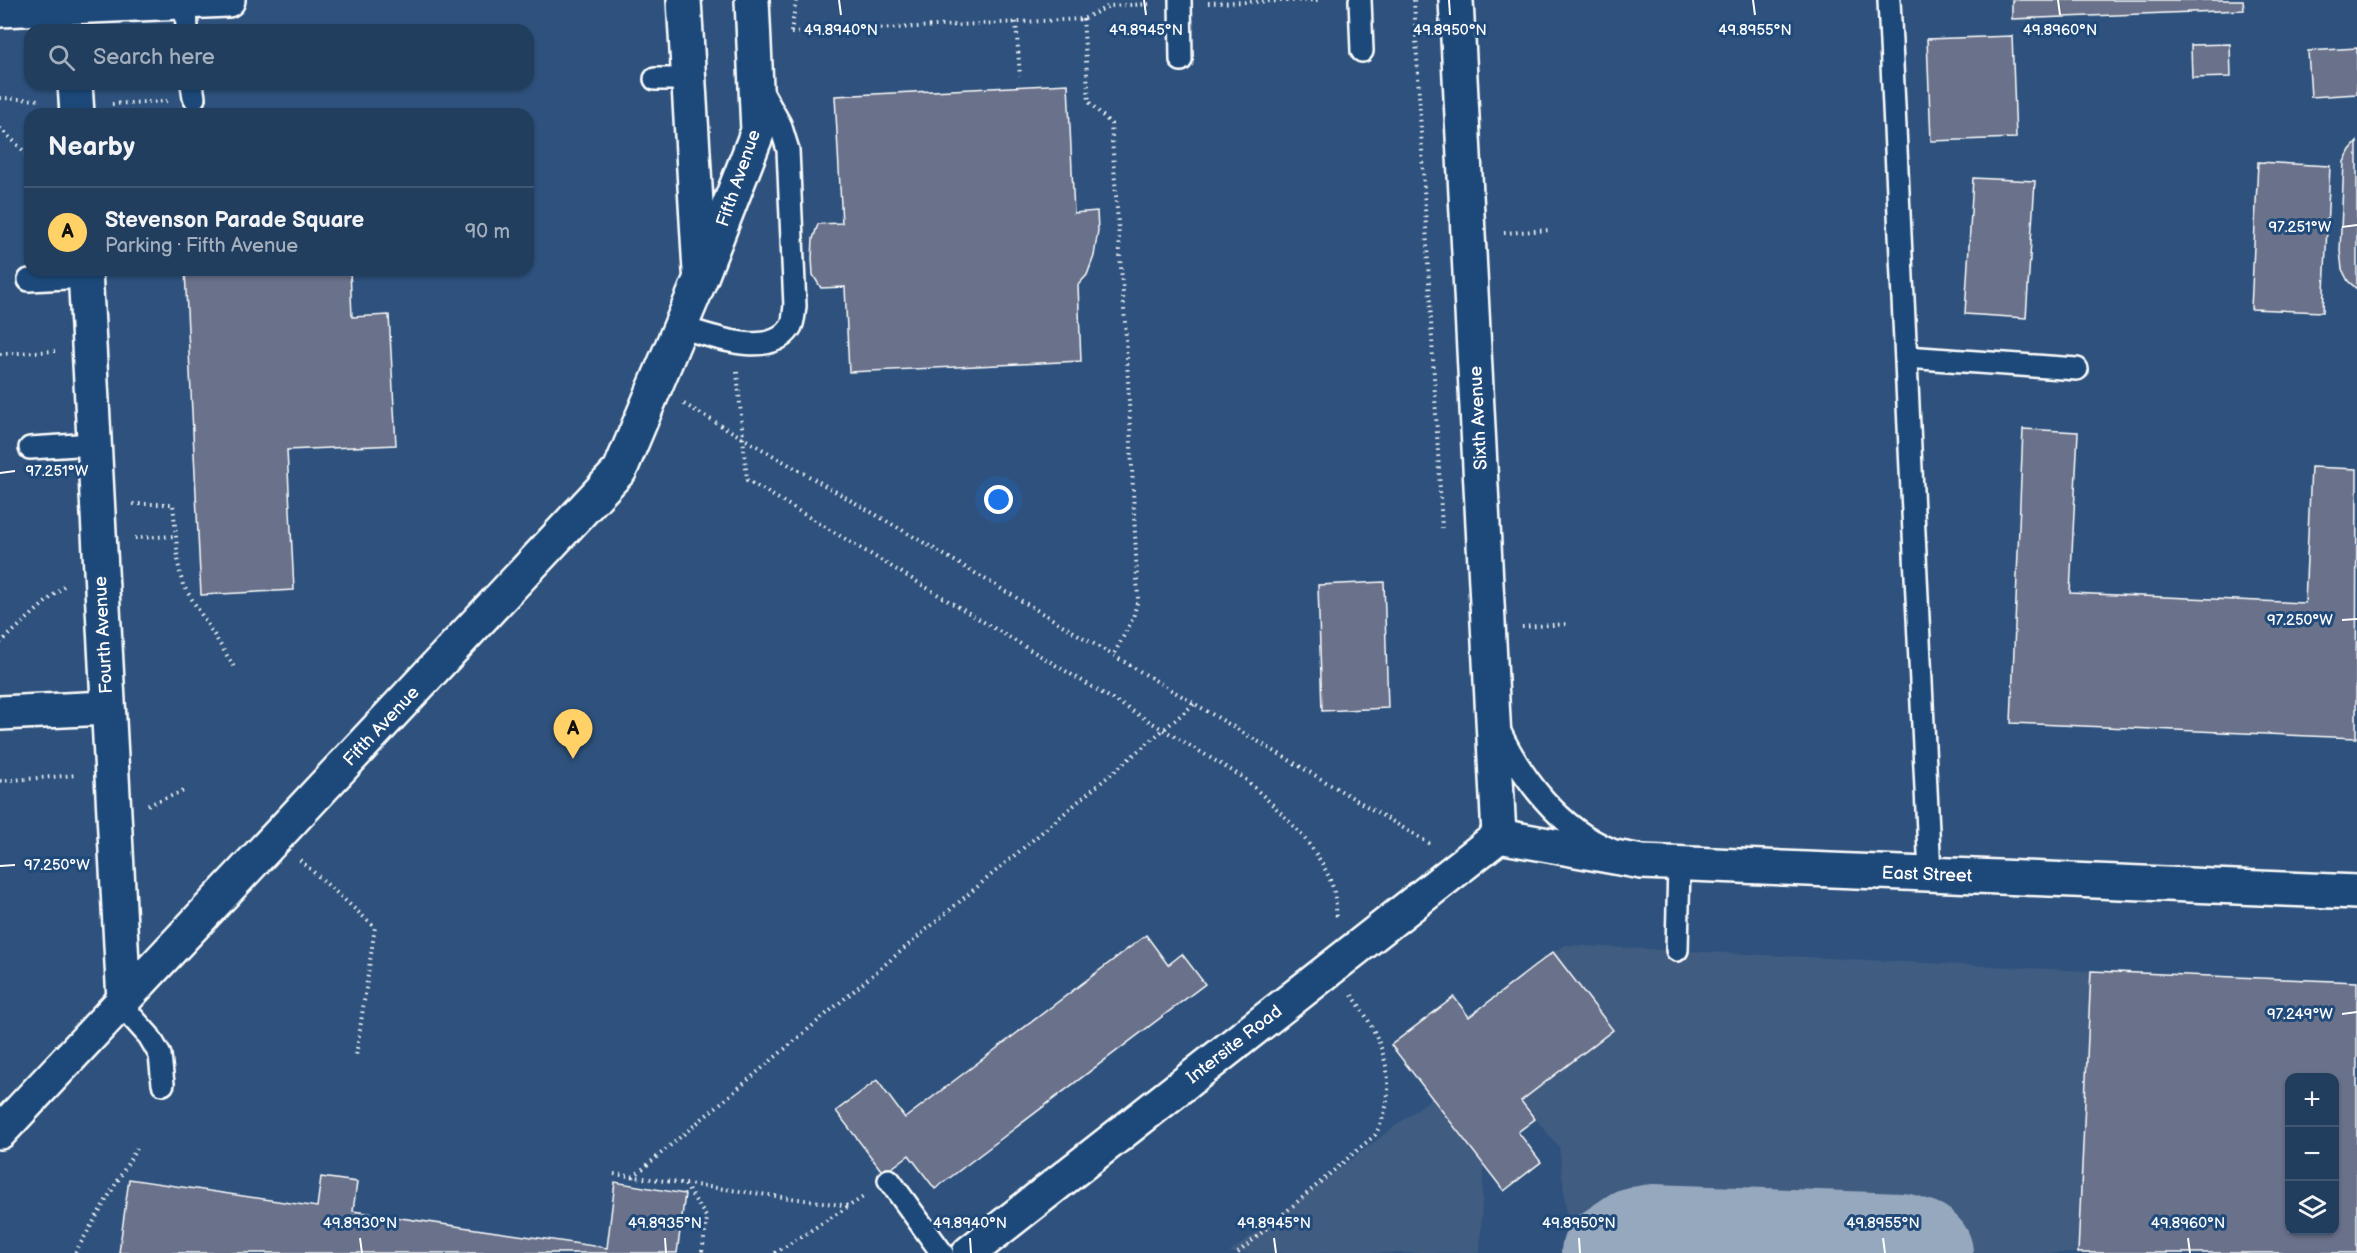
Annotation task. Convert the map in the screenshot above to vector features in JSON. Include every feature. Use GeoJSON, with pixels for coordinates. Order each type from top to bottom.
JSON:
{"type":"FeatureCollection","features":[{"type":"Feature","properties":{"kind":"street"},"geometry":{"type":"LineString","coordinates":[[0,10],[187,16],[228,0]]}},
{"type":"Feature","properties":{"kind":"street","name":"Fifth Avenue"},"geometry":{"type":"LineString","coordinates":[[684,0],[700,280]]}},
{"type":"Feature","properties":{"kind":"street","name":"Fifth Avenue"},"geometry":{"type":"LineString","coordinates":[[0,1132],[620,470],[700,280],[758,131],[752,0]]}},
{"type":"Feature","properties":{"kind":"street","name":"Sixth Avenue"},"geometry":{"type":"LineString","coordinates":[[1456,0],[1499,836]]}},
{"type":"Feature","properties":{"kind":"street"},"geometry":{"type":"LineString","coordinates":[[75,90],[77,108]]}},
{"type":"Feature","properties":{"kind":"street","name":"Fourth Avenue"},"geometry":{"type":"LineString","coordinates":[[85,276],[124,1001]]}},
{"type":"Feature","properties":{"kind":"street"},"geometry":{"type":"LineString","coordinates":[[0,713],[107,708]]}},
{"type":"Feature","properties":{"kind":"street","name":"East Street"},"geometry":{"type":"LineString","coordinates":[[1499,836],[1642,862],[2357,892]]}},
{"type":"Feature","properties":{"kind":"street","name":"Intersite Road"},"geometry":{"type":"LineString","coordinates":[[969,1253],[1499,836]]}},
{"type":"Feature","properties":{"kind":"lane"},"geometry":{"type":"LineString","coordinates":[[1360,0],[1362,51]]}},
{"type":"Feature","properties":{"kind":"lane"},"geometry":{"type":"LineString","coordinates":[[1889,0],[1930,874]]}},
{"type":"Feature","properties":{"kind":"lane"},"geometry":{"type":"LineString","coordinates":[[1180,2],[1181,60]]}},
{"type":"Feature","properties":{"kind":"lane"},"geometry":{"type":"LineString","coordinates":[[680,327],[745,345],[763,344],[778,339],[791,327],[795,306],[788,150],[780,124],[756,78]]}},
{"type":"Feature","properties":{"kind":"lane"},"geometry":{"type":"LineString","coordinates":[[655,79],[688,79]]}},
{"type":"Feature","properties":{"kind":"lane"},"geometry":{"type":"LineString","coordinates":[[29,280],[66,276]]}},
{"type":"Feature","properties":{"kind":"lane"},"geometry":{"type":"LineString","coordinates":[[1906,357],[2077,369]]}},
{"type":"Feature","properties":{"kind":"lane"},"geometry":{"type":"LineString","coordinates":[[30,448],[93,444]]}},
{"type":"Feature","properties":{"kind":"lane"},"geometry":{"type":"LineString","coordinates":[[1493,718],[1523,773],[1544,799],[1571,825],[1599,844],[1642,862]]}},
{"type":"Feature","properties":{"kind":"lane"},"geometry":{"type":"LineString","coordinates":[[1677,950],[1679,863]]}},
{"type":"Feature","properties":{"kind":"lane"},"geometry":{"type":"LineString","coordinates":[[124,1001],[124,1008],[149,1036],[159,1055],[163,1084]]}},
{"type":"Feature","properties":{"kind":"lane"},"geometry":{"type":"LineString","coordinates":[[889,1180],[942,1253]]}},
{"type":"Feature","properties":{"kind":"path"},"geometry":{"type":"LineString","coordinates":[[791,33],[1083,19],[1109,6],[1180,2],[1318,0]]}},
{"type":"Feature","properties":{"kind":"path"},"geometry":{"type":"LineString","coordinates":[[1414,0],[1442,528]]}},
{"type":"Feature","properties":{"kind":"path"},"geometry":{"type":"LineString","coordinates":[[1083,19],[1089,102],[1111,124],[1126,337],[1138,599],[1134,618],[1113,656]]}},
{"type":"Feature","properties":{"kind":"path"},"geometry":{"type":"LineString","coordinates":[[1016,22],[1020,76]]}},
{"type":"Feature","properties":{"kind":"path"},"geometry":{"type":"LineString","coordinates":[[0,128],[24,151]]}},
{"type":"Feature","properties":{"kind":"path"},"geometry":{"type":"LineString","coordinates":[[735,342],[747,480],[1244,778],[1293,823],[1326,871],[1334,892],[1342,960],[1383,1049],[1388,1082],[1383,1121],[1376,1135],[1238,1253]]}},
{"type":"Feature","properties":{"kind":"path"},"geometry":{"type":"LineString","coordinates":[[0,354],[88,350]]}},
{"type":"Feature","properties":{"kind":"path"},"geometry":{"type":"LineString","coordinates":[[655,387],[1464,864]]}},
{"type":"Feature","properties":{"kind":"path"},"geometry":{"type":"LineString","coordinates":[[96,504],[174,504],[183,585],[236,670]]}},
{"type":"Feature","properties":{"kind":"path"},"geometry":{"type":"LineString","coordinates":[[0,644],[99,555]]}},
{"type":"Feature","properties":{"kind":"path"},"geometry":{"type":"LineString","coordinates":[[1489,629],[1569,624]]}},
{"type":"Feature","properties":{"kind":"path"},"geometry":{"type":"LineString","coordinates":[[633,1177],[1194,704]]}},
{"type":"Feature","properties":{"kind":"path"},"geometry":{"type":"LineString","coordinates":[[0,781],[110,773]]}},
{"type":"Feature","properties":{"kind":"path"},"geometry":{"type":"LineString","coordinates":[[141,807],[184,791]]}},
{"type":"Feature","properties":{"kind":"path"},"geometry":{"type":"LineString","coordinates":[[276,838],[375,927],[356,1056]]}},
{"type":"Feature","properties":{"kind":"path"},"geometry":{"type":"LineString","coordinates":[[75,1253],[138,1146]]}},
{"type":"Feature","properties":{"kind":"path"},"geometry":{"type":"LineString","coordinates":[[614,1174],[849,1206]]}},
{"type":"Feature","properties":{"kind":"path"},"geometry":{"type":"LineString","coordinates":[[775,1253],[889,1180]]}},
{"type":"Feature","properties":{"kind":"path"},"geometry":{"type":"LineString","coordinates":[[685,1185],[707,1218],[702,1253]]}},
{"type":"Feature","properties":{"kind":"shaded area"},"geometry":{"type":"Polygon","coordinates":[[[1566,945],[2091,971],[2078,1253],[1564,1253],[1566,1211],[1559,1147],[1521,1101],[1553,952],[1566,945]]]}},
{"type":"Feature","properties":{"kind":"shaded area"},"geometry":{"type":"Polygon","coordinates":[[[1488,1055],[1480,1253],[1229,1253],[1488,1055]]]}},
{"type":"Feature","properties":{"kind":"building"},"geometry":{"type":"Polygon","coordinates":[[[2012,0],[2243,0],[2244,10],[2012,19],[2012,0]]]}},
{"type":"Feature","properties":{"kind":"building"},"geometry":{"type":"Polygon","coordinates":[[[2012,36],[2016,138],[1931,141],[1927,39],[2012,36]]]}},
{"type":"Feature","properties":{"kind":"building"},"geometry":{"type":"Polygon","coordinates":[[[2230,44],[2231,77],[2192,78],[2191,45],[2230,44]]]}},
{"type":"Feature","properties":{"kind":"building"},"geometry":{"type":"Polygon","coordinates":[[[2357,48],[2357,94],[2311,97],[2308,51],[2357,48]]]}},
{"type":"Feature","properties":{"kind":"building"},"geometry":{"type":"Polygon","coordinates":[[[1068,84],[1074,213],[1097,211],[1098,230],[1094,256],[1087,275],[1078,285],[1081,361],[849,372],[845,287],[821,288],[813,275],[812,258],[813,239],[818,224],[842,223],[835,96],[1068,84]]]}},
{"type":"Feature","properties":{"kind":"building"},"geometry":{"type":"Polygon","coordinates":[[[2357,142],[2357,289],[2348,281],[2342,269],[2340,251],[2344,162],[2357,142]]]}},
{"type":"Feature","properties":{"kind":"building"},"geometry":{"type":"Polygon","coordinates":[[[2258,162],[2330,166],[2323,312],[2251,309],[2258,162]]]}},
{"type":"Feature","properties":{"kind":"building"},"geometry":{"type":"Polygon","coordinates":[[[1973,178],[2035,181],[2026,318],[1965,314],[1973,178]]]}},
{"type":"Feature","properties":{"kind":"building"},"geometry":{"type":"Polygon","coordinates":[[[185,276],[350,276],[352,317],[389,315],[396,445],[287,450],[294,590],[201,595],[185,276]]]}},
{"type":"Feature","properties":{"kind":"building"},"geometry":{"type":"Polygon","coordinates":[[[2023,429],[2078,432],[2070,593],[2305,603],[2311,467],[2357,469],[2356,738],[2011,723],[2023,429]]]}},
{"type":"Feature","properties":{"kind":"building"},"geometry":{"type":"Polygon","coordinates":[[[1384,582],[1388,708],[1322,711],[1318,585],[1384,582]]]}},
{"type":"Feature","properties":{"kind":"building"},"geometry":{"type":"Polygon","coordinates":[[[1146,935],[1168,965],[1182,954],[1205,984],[935,1189],[909,1155],[884,1174],[836,1111],[877,1080],[905,1118],[1146,935]]]}},
{"type":"Feature","properties":{"kind":"building"},"geometry":{"type":"Polygon","coordinates":[[[1553,952],[1613,1030],[1521,1101],[1535,1119],[1518,1132],[1541,1162],[1504,1191],[1391,1045],[1454,997],[1469,1017],[1553,952]]]}},
{"type":"Feature","properties":{"kind":"building"},"geometry":{"type":"Polygon","coordinates":[[[2091,971],[2357,982],[2357,1253],[2078,1253],[2091,971]]]}},
{"type":"Feature","properties":{"kind":"building"},"geometry":{"type":"Polygon","coordinates":[[[321,1177],[357,1182],[353,1211],[607,1248],[615,1182],[685,1194],[677,1253],[119,1253],[129,1179],[317,1207],[321,1177]]]}},
{"type":"Feature","properties":{"kind":"taxiway"},"geometry":{"type":"LineString","coordinates":[[1610,1253],[1635,1236],[1653,1233],[1901,1242],[1919,1248],[1924,1253]]}},
{"type":"Feature","properties":{"kind":"place","name":"Stevenson Parade Square"},"geometry":{"type":"Point","coordinates":[573,759]}}]}
